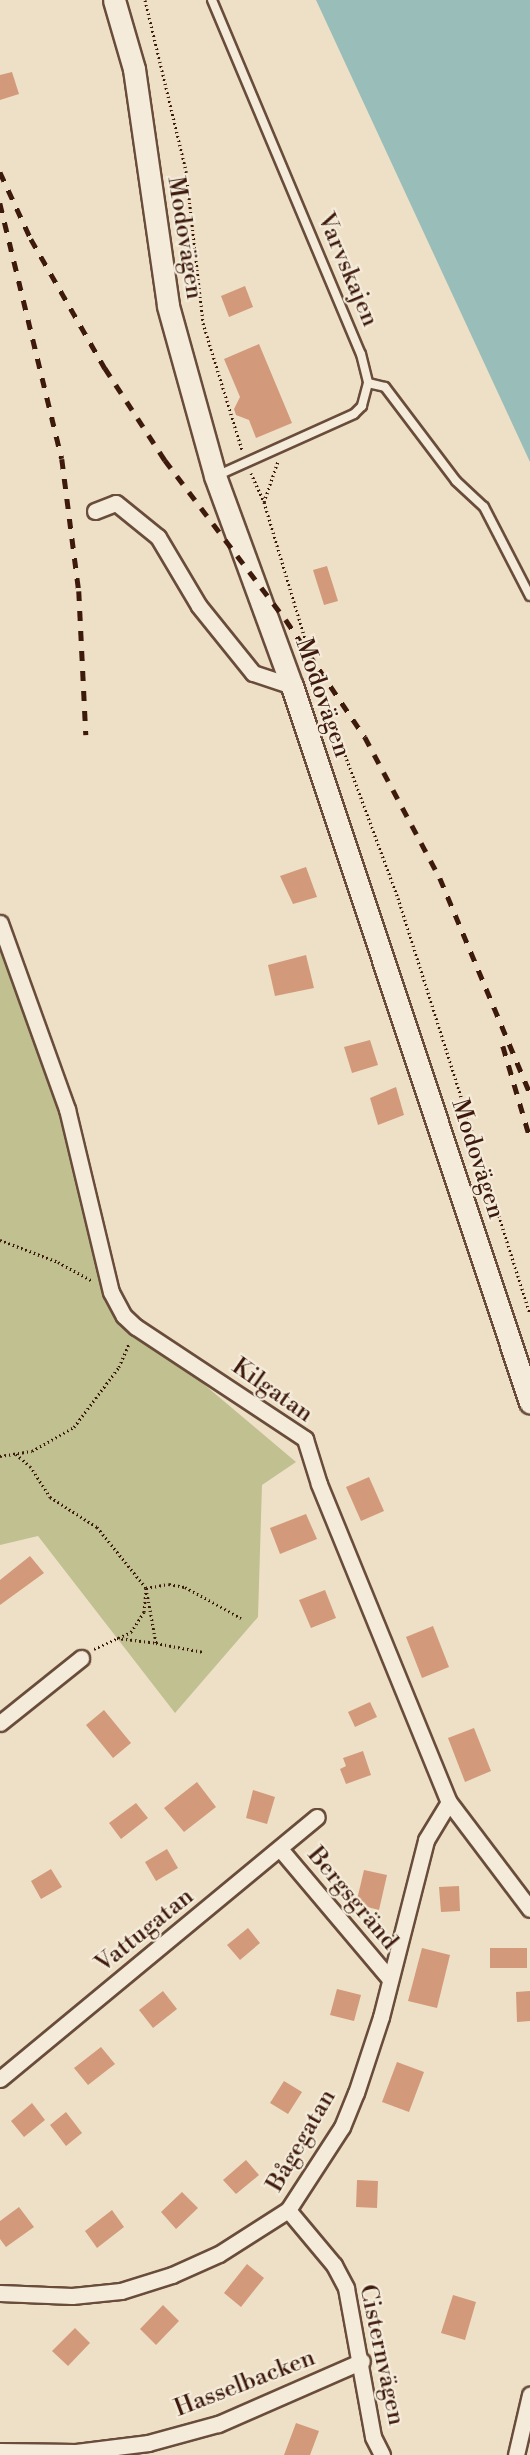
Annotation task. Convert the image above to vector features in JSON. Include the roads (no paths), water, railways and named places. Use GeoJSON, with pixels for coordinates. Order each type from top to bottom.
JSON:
{"type":"FeatureCollection","features":[{"type":"Feature","properties":{"kind":"main road","name":"Modovägen"},"geometry":{"type":"LineString","coordinates":[[114,0],[134,69],[168,306],[215,476],[292,686],[530,1402]]}},
{"type":"Feature","properties":{"kind":"street"},"geometry":{"type":"LineString","coordinates":[[95,511],[116,503],[158,537],[199,606],[253,673],[292,686]]}},
{"type":"Feature","properties":{"kind":"street","name":"Kilgatan"},"geometry":{"type":"LineString","coordinates":[[0,923],[67,1109],[111,1292],[124,1316],[136,1328],[305,1439],[319,1484],[449,1802],[530,1909]]}},
{"type":"Feature","properties":{"kind":"street"},"geometry":{"type":"LineString","coordinates":[[0,1723],[81,1658]]}},
{"type":"Feature","properties":{"kind":"street","name":"Bågegatan"},"geometry":{"type":"LineString","coordinates":[[0,2293],[72,2296],[121,2291],[172,2276],[219,2254],[288,2210],[342,2127],[381,2017],[389,1978],[426,1840],[449,1802]]}},
{"type":"Feature","properties":{"kind":"street","name":"Vattugatan"},"geometry":{"type":"LineString","coordinates":[[0,2079],[281,1850],[317,1817]]}},
{"type":"Feature","properties":{"kind":"street","name":"Bergsgränd"},"geometry":{"type":"LineString","coordinates":[[281,1850],[389,1978]]}},
{"type":"Feature","properties":{"kind":"street","name":"Cisternvägen"},"geometry":{"type":"LineString","coordinates":[[288,2210],[334,2265],[346,2288],[362,2361],[373,2437],[382,2455]]}},
{"type":"Feature","properties":{"kind":"street","name":"Hasselbacken"},"geometry":{"type":"LineString","coordinates":[[0,2451],[76,2452],[148,2443],[218,2424],[362,2361]]}},
{"type":"Feature","properties":{"kind":"street"},"geometry":{"type":"LineString","coordinates":[[516,2455],[530,2396]]}},
{"type":"Feature","properties":{"kind":"lane","name":"Varvskajen"},"geometry":{"type":"LineString","coordinates":[[212,0],[362,354],[368,383]]}},
{"type":"Feature","properties":{"kind":"lane"},"geometry":{"type":"LineString","coordinates":[[215,476],[357,412],[368,383],[386,387],[456,481],[484,507],[530,596]]}},
{"type":"Feature","properties":{"kind":"water"},"geometry":{"type":"Polygon","coordinates":[[[316,0],[530,0],[530,462],[316,0]]]}},
{"type":"Feature","properties":{"kind":"railway"},"geometry":{"type":"LineString","coordinates":[[0,172],[31,239],[105,368],[165,460],[286,620],[365,737],[440,878],[530,1093]]}},
{"type":"Feature","properties":{"kind":"railway"},"geometry":{"type":"LineString","coordinates":[[0,203],[62,459],[79,591],[86,735]]}},
{"type":"Feature","properties":{"kind":"railway"},"geometry":{"type":"LineString","coordinates":[[503,1046],[530,1138]]}}]}
